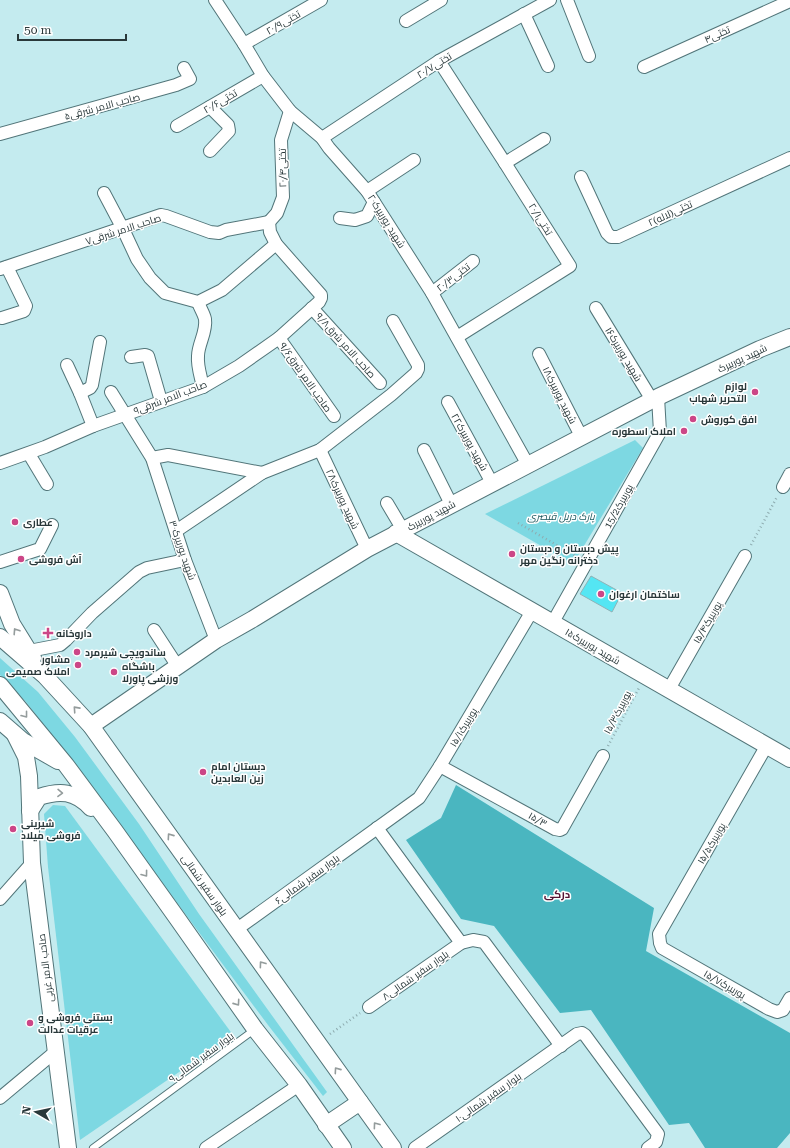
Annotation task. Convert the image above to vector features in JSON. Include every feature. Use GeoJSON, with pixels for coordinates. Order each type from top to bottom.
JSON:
{"type":"FeatureCollection","features":[{"type":"Feature","properties":{"kind":"street","name":"شهید پوربیرک۲۰"},"geometry":{"type":"LineString","coordinates":[[215,0],[263,76],[290,111],[322,138],[367,191],[432,293],[528,465]]}},
{"type":"Feature","properties":{"kind":"street","name":"تختی۲۰/۹"},"geometry":{"type":"LineString","coordinates":[[244,44],[321,0]]}},
{"type":"Feature","properties":{"kind":"street"},"geometry":{"type":"LineString","coordinates":[[406,21],[440,0]]}},
{"type":"Feature","properties":{"kind":"street","name":"تختی۲۰/۷"},"geometry":{"type":"LineString","coordinates":[[322,138],[439,61],[550,0]]}},
{"type":"Feature","properties":{"kind":"street"},"geometry":{"type":"LineString","coordinates":[[567,0],[589,56]]}},
{"type":"Feature","properties":{"kind":"street","name":"تختی۴"},"geometry":{"type":"LineString","coordinates":[[644,67],[790,1]]}},
{"type":"Feature","properties":{"kind":"street"},"geometry":{"type":"LineString","coordinates":[[524,14],[548,66]]}},
{"type":"Feature","properties":{"kind":"street","name":"تختی۲۰/۱"},"geometry":{"type":"LineString","coordinates":[[439,61],[570,266],[457,337]]}},
{"type":"Feature","properties":{"kind":"street","name":"صاحب الامر شرقی۵"},"geometry":{"type":"LineString","coordinates":[[0,134],[176,86],[190,79],[184,68]]}},
{"type":"Feature","properties":{"kind":"street","name":"تختی۲۰/۶"},"geometry":{"type":"LineString","coordinates":[[178,126],[263,76]]}},
{"type":"Feature","properties":{"kind":"street"},"geometry":{"type":"LineString","coordinates":[[210,107],[228,125],[229,128],[229,131],[210,151]]}},
{"type":"Feature","properties":{"kind":"street","name":"تختی۲۰/۴"},"geometry":{"type":"LineString","coordinates":[[269,222],[277,213],[283,197],[282,140],[290,111]]}},
{"type":"Feature","properties":{"kind":"street"},"geometry":{"type":"LineString","coordinates":[[505,163],[544,139]]}},
{"type":"Feature","properties":{"kind":"street","name":"۲تختی(لاله)"},"geometry":{"type":"LineString","coordinates":[[581,177],[607,233],[611,238],[618,237],[790,158]]}},
{"type":"Feature","properties":{"kind":"street"},"geometry":{"type":"LineString","coordinates":[[367,191],[414,160]]}},
{"type":"Feature","properties":{"kind":"street"},"geometry":{"type":"LineString","coordinates":[[104,193],[137,259],[160,290],[164,293],[198,302],[222,290],[276,244],[270,232],[269,222]]}},
{"type":"Feature","properties":{"kind":"street"},"geometry":{"type":"LineString","coordinates":[[340,218],[354,220],[367,216],[374,202]]}},
{"type":"Feature","properties":{"kind":"street","name":"صاحب الامر شرقی۷"},"geometry":{"type":"LineString","coordinates":[[4,268],[161,215],[210,232],[219,233],[226,230],[269,222]]}},
{"type":"Feature","properties":{"kind":"street","name":"صاحب الامر شرقی۹"},"geometry":{"type":"LineString","coordinates":[[0,463],[29,454],[93,426],[125,414],[203,387],[239,366],[279,338],[319,302],[321,295],[276,244]]}},
{"type":"Feature","properties":{"kind":"street","name":"تختی۲۰/۳"},"geometry":{"type":"LineString","coordinates":[[432,293],[474,261]]}},
{"type":"Feature","properties":{"kind":"street"},"geometry":{"type":"LineString","coordinates":[[2,318],[24,311],[26,306],[4,268]]}},
{"type":"Feature","properties":{"kind":"street"},"geometry":{"type":"LineString","coordinates":[[198,302],[206,322],[198,356],[203,387]]}},
{"type":"Feature","properties":{"kind":"street","name":"صاحب الامر شرق۹/۸"},"geometry":{"type":"LineString","coordinates":[[312,308],[380,383]]}},
{"type":"Feature","properties":{"kind":"street","name":"شهید پوربیرک۱۶"},"geometry":{"type":"LineString","coordinates":[[596,308],[655,398]]}},
{"type":"Feature","properties":{"kind":"street"},"geometry":{"type":"LineString","coordinates":[[176,531],[262,473],[320,450],[391,395],[416,373],[418,365],[393,321]]}},
{"type":"Feature","properties":{"kind":"street","name":"شهید پوربیرک"},"geometry":{"type":"LineString","coordinates":[[91,726],[216,640],[366,548],[655,398],[760,349],[790,337]]}},
{"type":"Feature","properties":{"kind":"street","name":"صاحب الامر شرق۹/۶"},"geometry":{"type":"LineString","coordinates":[[279,338],[334,416]]}},
{"type":"Feature","properties":{"kind":"street"},"geometry":{"type":"LineString","coordinates":[[80,393],[90,388],[92,385],[100,342]]}},
{"type":"Feature","properties":{"kind":"street","name":"شهید پوربیرک۱۸"},"geometry":{"type":"LineString","coordinates":[[539,354],[581,436]]}},
{"type":"Feature","properties":{"kind":"street"},"geometry":{"type":"LineString","coordinates":[[131,357],[148,356],[161,401]]}},
{"type":"Feature","properties":{"kind":"street"},"geometry":{"type":"LineString","coordinates":[[67,365],[93,426]]}},
{"type":"Feature","properties":{"kind":"street","name":"شهید پوربیرک۳۰"},"geometry":{"type":"LineString","coordinates":[[111,392],[152,458],[185,560],[216,640]]}},
{"type":"Feature","properties":{"kind":"street","name":"پوربیرک15/2"},"geometry":{"type":"LineString","coordinates":[[553,622],[660,432],[655,398]]}},
{"type":"Feature","properties":{"kind":"street","name":"شهید پوربیرک۲۲"},"geometry":{"type":"LineString","coordinates":[[448,402],[492,483]]}},
{"type":"Feature","properties":{"kind":"street","name":"شهید پوربیرک۲۸"},"geometry":{"type":"LineString","coordinates":[[320,450],[366,548]]}},
{"type":"Feature","properties":{"kind":"street"},"geometry":{"type":"LineString","coordinates":[[424,450],[451,504]]}},
{"type":"Feature","properties":{"kind":"street"},"geometry":{"type":"LineString","coordinates":[[29,454],[47,484]]}},
{"type":"Feature","properties":{"kind":"street"},"geometry":{"type":"LineString","coordinates":[[152,458],[168,456],[262,473]]}},
{"type":"Feature","properties":{"kind":"street"},"geometry":{"type":"LineString","coordinates":[[783,487],[790,474]]}},
{"type":"Feature","properties":{"kind":"street"},"geometry":{"type":"LineString","coordinates":[[387,503],[400,531]]}},
{"type":"Feature","properties":{"kind":"street"},"geometry":{"type":"LineString","coordinates":[[0,562],[40,549],[52,524]]}},
{"type":"Feature","properties":{"kind":"street","name":"شهید پوربیرک۱۵"},"geometry":{"type":"LineString","coordinates":[[400,531],[532,611],[767,745],[789,756]]}},
{"type":"Feature","properties":{"kind":"street","name":"پوربیرک۱۵/۴"},"geometry":{"type":"LineString","coordinates":[[669,688],[745,556]]}},
{"type":"Feature","properties":{"kind":"street"},"geometry":{"type":"LineString","coordinates":[[29,651],[60,645],[92,613],[139,572],[147,568],[185,560]]}},
{"type":"Feature","properties":{"kind":"street"},"geometry":{"type":"LineString","coordinates":[[0,593],[12,624],[45,676]]}},
{"type":"Feature","properties":{"kind":"street","name":"پوربیرک۱۵/۱"},"geometry":{"type":"LineString","coordinates":[[377,828],[419,798],[440,766],[532,611]]}},
{"type":"Feature","properties":{"kind":"street"},"geometry":{"type":"LineString","coordinates":[[154,630],[178,667]]}},
{"type":"Feature","properties":{"kind":"street","name":"بلوار سفیر شمالی"},"geometry":{"type":"LineString","coordinates":[[0,637],[45,676],[91,726],[393,1148]]}},
{"type":"Feature","properties":{"kind":"street"},"geometry":{"type":"LineString","coordinates":[[0,685],[66,765],[255,1029],[299,1086],[343,1148]]}},
{"type":"Feature","properties":{"kind":"street"},"geometry":{"type":"LineString","coordinates":[[0,721],[33,748],[66,765]]}},
{"type":"Feature","properties":{"kind":"street","name":"صاحب الامر غربی"},"geometry":{"type":"LineString","coordinates":[[15,734],[26,757],[29,776],[32,862],[68,1148]]}},
{"type":"Feature","properties":{"kind":"street","name":"پوربیرک۱۵/۵"},"geometry":{"type":"LineString","coordinates":[[660,943],[659,934],[767,745]]}},
{"type":"Feature","properties":{"kind":"street","name":"۱۵/۳"},"geometry":{"type":"LineString","coordinates":[[440,766],[555,829],[560,830],[562,829],[603,756]]}},
{"type":"Feature","properties":{"kind":"street"},"geometry":{"type":"LineString","coordinates":[[30,811],[39,797],[58,792],[66,793],[77,796],[88,804],[114,831]]}},
{"type":"Feature","properties":{"kind":"street"},"geometry":{"type":"LineString","coordinates":[[377,828],[461,943],[473,940],[484,942],[561,1046]]}},
{"type":"Feature","properties":{"kind":"street","name":"بلوار سفیر شمالی۶"},"geometry":{"type":"LineString","coordinates":[[237,929],[377,828]]}},
{"type":"Feature","properties":{"kind":"street"},"geometry":{"type":"LineString","coordinates":[[0,899],[32,862]]}},
{"type":"Feature","properties":{"kind":"street","name":"بلوار سفیر شمالی۸"},"geometry":{"type":"LineString","coordinates":[[369,1007],[461,943]]}},
{"type":"Feature","properties":{"kind":"street","name":"پوربیرک۱۵/۷"},"geometry":{"type":"LineString","coordinates":[[660,943],[662,948],[769,1009],[777,1012],[783,1010],[790,998]]}},
{"type":"Feature","properties":{"kind":"street","name":"بلوار سفیر شمالی۱۰"},"geometry":{"type":"LineString","coordinates":[[415,1148],[577,1034],[582,1033],[658,1134],[656,1142],[648,1148]]}},
{"type":"Feature","properties":{"kind":"street"},"geometry":{"type":"LineString","coordinates":[[0,1098],[56,1052]]}},
{"type":"Feature","properties":{"kind":"street"},"geometry":{"type":"LineString","coordinates":[[206,1148],[299,1086]]}},
{"type":"Feature","properties":{"kind":"street"},"geometry":{"type":"LineString","coordinates":[[326,1125],[360,1102]]}},
{"type":"Feature","properties":{"kind":"lane","name":"بلوار سفیر شمالی۹"},"geometry":{"type":"LineString","coordinates":[[93,1148],[255,1029]]}},
{"type":"Feature","properties":{"kind":"path"},"geometry":{"type":"LineString","coordinates":[[745,556],[783,487]]}},
{"type":"Feature","properties":{"kind":"path"},"geometry":{"type":"LineString","coordinates":[[518,523],[586,563]]}},
{"type":"Feature","properties":{"kind":"path","name":"پوربیرک۱۵/۳"},"geometry":{"type":"LineString","coordinates":[[603,756],[646,676]]}},
{"type":"Feature","properties":{"kind":"path"},"geometry":{"type":"LineString","coordinates":[[318,1042],[369,1007]]}},
{"type":"Feature","properties":{"kind":"green space","name":"پارک دریل قیصری"},"geometry":{"type":"Polygon","coordinates":[[[635,440],[643,448],[573,564],[485,514],[635,440]]]}},
{"type":"Feature","properties":{"kind":"green space"},"geometry":{"type":"Polygon","coordinates":[[[0,658],[38,692],[75,737],[139,824],[199,914],[327,1092],[323,1096],[268,1025],[64,751],[26,702],[0,675],[0,658]]]}},
{"type":"Feature","properties":{"kind":"green space"},"geometry":{"type":"Polygon","coordinates":[[[53,805],[65,806],[233,1035],[80,1140],[48,867],[44,814],[53,805]]]}},
{"type":"Feature","properties":{"kind":"shaded area"},"geometry":{"type":"Polygon","coordinates":[[[456,785],[654,908],[646,951],[790,1033],[790,1133],[777,1148],[705,1148],[689,1123],[669,1125],[591,1010],[560,1013],[494,926],[461,919],[406,840],[441,818],[456,785]]]}},
{"type":"Feature","properties":{"kind":"building","name":"ساختمان ارغوان"},"geometry":{"type":"Polygon","coordinates":[[[591,576],[622,593],[612,612],[580,594],[591,576]]]}},
{"type":"Feature","properties":{"kind":"place","name":"لوازم التحریر شهاب"},"geometry":{"type":"Point","coordinates":[755,392]}},
{"type":"Feature","properties":{"kind":"place","name":"افق کوروش"},"geometry":{"type":"Point","coordinates":[693,419]}},
{"type":"Feature","properties":{"kind":"place","name":"املاک اسطوره"},"geometry":{"type":"Point","coordinates":[684,431]}},
{"type":"Feature","properties":{"kind":"place","name":"عطاری"},"geometry":{"type":"Point","coordinates":[15,522]}},
{"type":"Feature","properties":{"kind":"place","name":"پیش دبستان و دبستان دخترانه رنگین مهر"},"geometry":{"type":"Point","coordinates":[512,554]}},
{"type":"Feature","properties":{"kind":"place","name":"آش فروشی"},"geometry":{"type":"Point","coordinates":[21,559]}},
{"type":"Feature","properties":{"kind":"place","name":"ساختمان ارغوان"},"geometry":{"type":"Point","coordinates":[601,594]}},
{"type":"Feature","properties":{"kind":"place","name":"داروخانه"},"geometry":{"type":"Point","coordinates":[48,633]}},
{"type":"Feature","properties":{"kind":"place","name":"ساندویچی شیرمرد"},"geometry":{"type":"Point","coordinates":[77,652]}},
{"type":"Feature","properties":{"kind":"place","name":"مشاور املاک صمیمی"},"geometry":{"type":"Point","coordinates":[78,665]}},
{"type":"Feature","properties":{"kind":"place","name":"باشگاه ورزشی پاورلا"},"geometry":{"type":"Point","coordinates":[114,672]}},
{"type":"Feature","properties":{"kind":"place","name":"دبستان امام زین العابدین"},"geometry":{"type":"Point","coordinates":[203,772]}},
{"type":"Feature","properties":{"kind":"place","name":"شیرینی فروشی میلاد"},"geometry":{"type":"Point","coordinates":[13,829]}},
{"type":"Feature","properties":{"kind":"place","name":"بستنی فروشی و عرقیات عدالت"},"geometry":{"type":"Point","coordinates":[30,1023]}},
{"type":"Feature","properties":{"kind":"district","name":"درکی"},"geometry":{"type":"Point","coordinates":[557,894]}}]}
